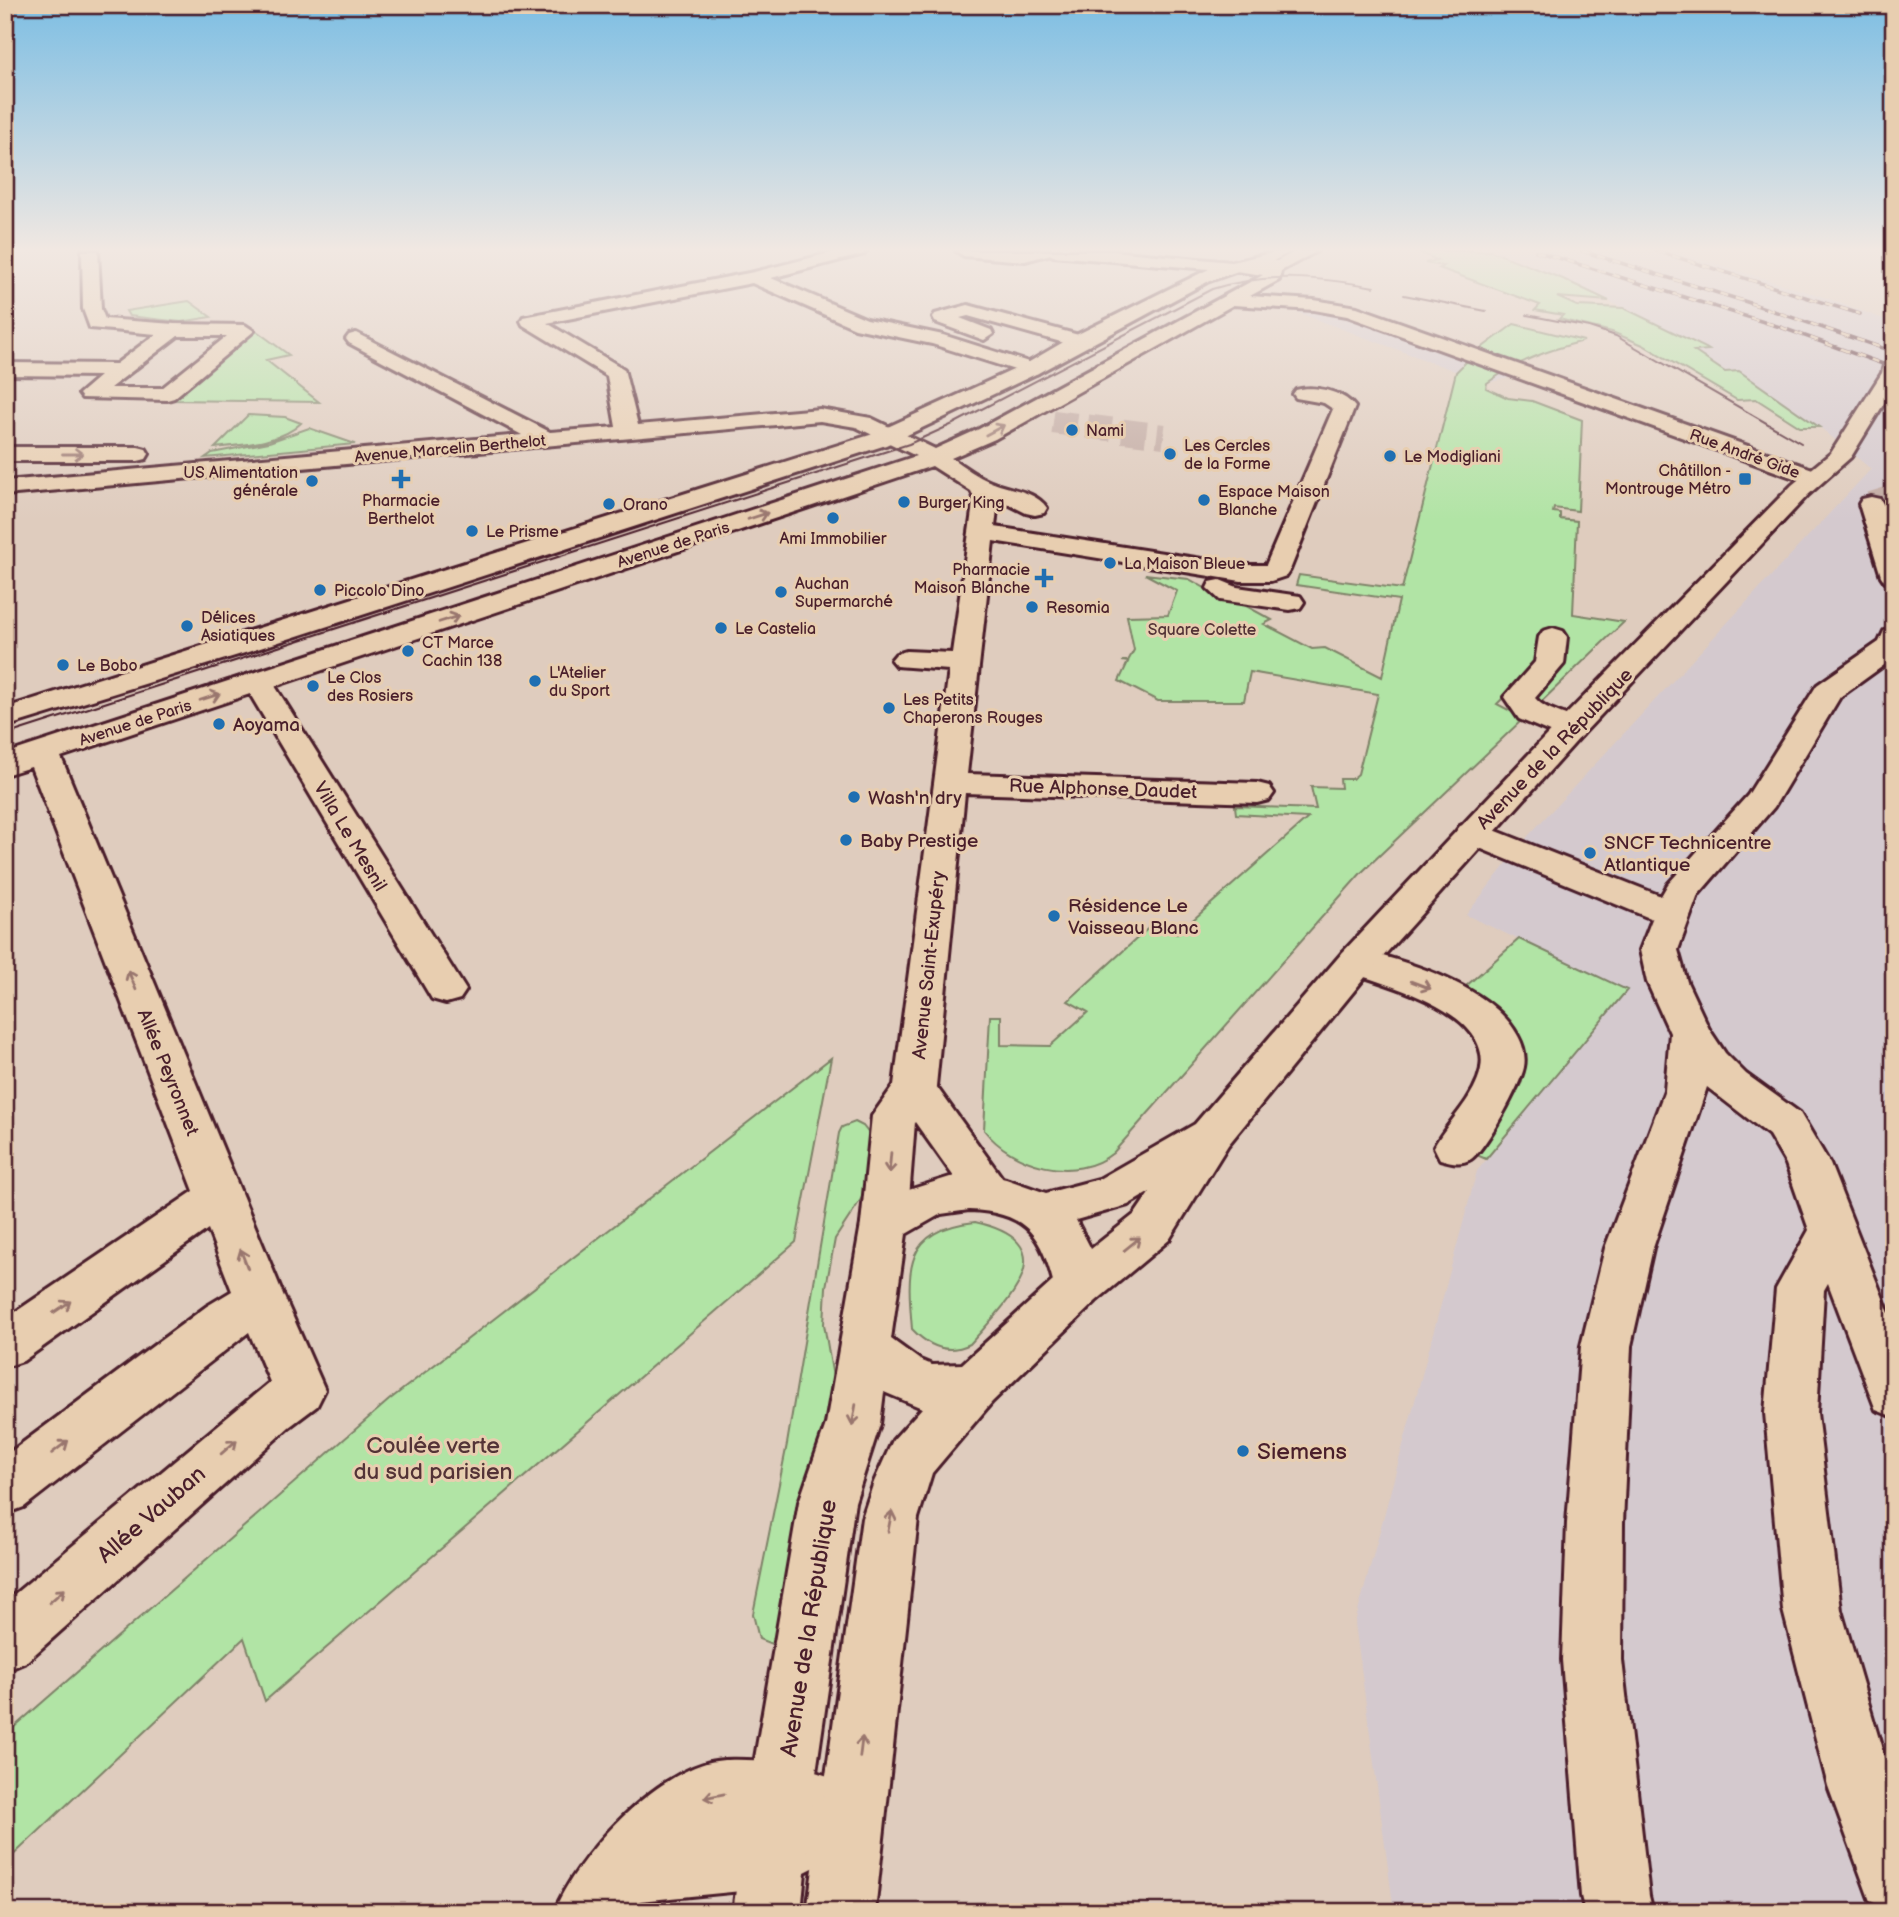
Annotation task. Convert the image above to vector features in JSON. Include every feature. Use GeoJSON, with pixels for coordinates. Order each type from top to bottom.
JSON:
{"type":"FeatureCollection","features":[{"type":"Feature","properties":{"kind":"street"},"geometry":{"type":"LineString","coordinates":[[160,340],[89,394],[167,394],[233,340]]}},
{"type":"Feature","properties":{"kind":"street"},"geometry":{"type":"LineString","coordinates":[[361,340],[546,439]]}},
{"type":"Feature","properties":{"kind":"street"},"geometry":{"type":"LineString","coordinates":[[563,340],[617,373],[628,432]]}},
{"type":"Feature","properties":{"kind":"street"},"geometry":{"type":"LineString","coordinates":[[941,340],[1031,369]]}},
{"type":"Feature","properties":{"kind":"street"},"geometry":{"type":"LineString","coordinates":[[1003,340],[1050,358]]}},
{"type":"Feature","properties":{"kind":"street","name":"Avenue de Paris"},"geometry":{"type":"LineString","coordinates":[[24,758],[933,458],[1023,415],[1159,340]]}},
{"type":"Feature","properties":{"kind":"street","name":"Rue André Gide"},"geometry":{"type":"LineString","coordinates":[[1433,340],[1678,429],[1664,434],[1664,440],[1806,483]]}},
{"type":"Feature","properties":{"kind":"street","name":"Avenue de Paris"},"geometry":{"type":"LineString","coordinates":[[5,718],[238,646],[892,434],[1031,369],[1079,341]]}},
{"type":"Feature","properties":{"kind":"street","name":"Avenue de la République"},"geometry":{"type":"LineString","coordinates":[[1079,1287],[1152,1227],[1212,1134],[1357,961],[1472,833],[1500,807],[1570,729],[1666,632],[1806,483],[1840,457],[1892,373],[1894,365]]}},
{"type":"Feature","properties":{"kind":"street"},"geometry":{"type":"LineString","coordinates":[[5,369],[121,370]]}},
{"type":"Feature","properties":{"kind":"street"},"geometry":{"type":"LineString","coordinates":[[981,532],[1257,574],[1277,569],[1344,407],[1330,398],[1303,394]]}},
{"type":"Feature","properties":{"kind":"street","name":"Avenue Marcelin Berthelot"},"geometry":{"type":"LineString","coordinates":[[5,488],[820,415],[859,419],[892,434]]}},
{"type":"Feature","properties":{"kind":"street"},"geometry":{"type":"LineString","coordinates":[[1023,415],[1053,422]]}},
{"type":"Feature","properties":{"kind":"street"},"geometry":{"type":"LineString","coordinates":[[892,434],[981,486],[1013,496],[1035,509]]}},
{"type":"Feature","properties":{"kind":"street"},"geometry":{"type":"LineString","coordinates":[[5,454],[169,455],[182,459],[189,471]]}},
{"type":"Feature","properties":{"kind":"street","name":"Avenue Saint-Exupéry"},"geometry":{"type":"LineString","coordinates":[[915,1088],[949,783],[986,496],[981,486]]}},
{"type":"Feature","properties":{"kind":"street"},"geometry":{"type":"LineString","coordinates":[[1871,505],[1894,576]]}},
{"type":"Feature","properties":{"kind":"street"},"geometry":{"type":"LineString","coordinates":[[1187,564],[1200,576],[1230,594],[1290,602]]}},
{"type":"Feature","properties":{"kind":"street"},"geometry":{"type":"LineString","coordinates":[[1553,637],[1549,664],[1519,698],[1531,712],[1570,729]]}},
{"type":"Feature","properties":{"kind":"street"},"geometry":{"type":"LineString","coordinates":[[1894,637],[1892,646],[1828,691],[1762,800],[1737,832],[1681,892],[1659,950],[1667,982],[1690,1033],[1719,1074],[1785,1124],[1808,1164],[1894,1394]]}},
{"type":"Feature","properties":{"kind":"street"},"geometry":{"type":"LineString","coordinates":[[906,660],[965,662]]}},
{"type":"Feature","properties":{"kind":"street","name":"Villa Le Mesnil"},"geometry":{"type":"LineString","coordinates":[[257,681],[446,990]]}},
{"type":"Feature","properties":{"kind":"street","name":"Allée Peyronnet"},"geometry":{"type":"LineString","coordinates":[[24,758],[51,779],[299,1390]]}},
{"type":"Feature","properties":{"kind":"street","name":"Rue Alphonse Daudet"},"geometry":{"type":"LineString","coordinates":[[949,783],[1257,793]]}},
{"type":"Feature","properties":{"kind":"street"},"geometry":{"type":"LineString","coordinates":[[1472,833],[1674,915]]}},
{"type":"Feature","properties":{"kind":"street"},"geometry":{"type":"LineString","coordinates":[[1357,961],[1460,1001],[1485,1022],[1500,1043],[1504,1057],[1501,1077],[1456,1147]]}},
{"type":"Feature","properties":{"kind":"street"},"geometry":{"type":"LineString","coordinates":[[1619,1912],[1615,1896],[1592,1660],[1595,1523],[1606,1346],[1629,1248],[1686,1090],[1690,1033]]}},
{"type":"Feature","properties":{"kind":"street"},"geometry":{"type":"LineString","coordinates":[[974,1386],[930,1388],[902,1376],[865,1348],[884,1224],[894,1116],[915,1088],[958,1152],[990,1193]]}},
{"type":"Feature","properties":{"kind":"street","name":"Avenue de la République"},"geometry":{"type":"LineString","coordinates":[[1041,1212],[1112,1193],[1212,1134]]}},
{"type":"Feature","properties":{"kind":"street"},"geometry":{"type":"LineString","coordinates":[[841,1912],[890,1518],[901,1482],[912,1457],[974,1386],[1079,1287],[1064,1243],[1054,1224],[1028,1204],[990,1193],[933,1198],[884,1224]]}},
{"type":"Feature","properties":{"kind":"street"},"geometry":{"type":"LineString","coordinates":[[5,1346],[220,1196]]}},
{"type":"Feature","properties":{"kind":"street"},"geometry":{"type":"LineString","coordinates":[[1832,1232],[1800,1289],[1791,1413],[1812,1610],[1860,1786],[1894,1877]]}},
{"type":"Feature","properties":{"kind":"street"},"geometry":{"type":"LineString","coordinates":[[5,1489],[225,1321],[260,1299]]}},
{"type":"Feature","properties":{"kind":"street","name":"Avenue de la République"},"geometry":{"type":"LineString","coordinates":[[770,1883],[781,1793],[827,1502],[853,1424],[865,1348]]}},
{"type":"Feature","properties":{"kind":"street","name":"Allée Vauban"},"geometry":{"type":"LineString","coordinates":[[5,1641],[270,1411],[299,1390]]}},
{"type":"Feature","properties":{"kind":"street"},"geometry":{"type":"LineString","coordinates":[[605,1890],[654,1830],[709,1794],[781,1793],[852,1814]]}},
{"type":"Feature","properties":{"kind":"street"},"geometry":{"type":"LineString","coordinates":[[605,1890],[770,1883],[852,1814]]}},
{"type":"Feature","properties":{"kind":"shaded area"},"geometry":{"type":"Polygon","coordinates":[[[1373,340],[1444,340],[1476,352],[1492,340],[1584,341],[1548,350],[1514,365],[1532,372],[1487,383],[1373,340]]]}},
{"type":"Feature","properties":{"kind":"shaded area"},"geometry":{"type":"Polygon","coordinates":[[[1690,340],[1894,340],[1894,1912],[1394,1912],[1355,1623],[1477,1171],[1627,990],[1466,915],[1529,835],[1871,469],[1822,429],[1739,371],[1725,372],[1693,350],[1706,348],[1690,340]]]}},
{"type":"Feature","properties":{"kind":"green space"},"geometry":{"type":"Polygon","coordinates":[[[240,340],[269,340],[289,355],[266,360],[319,402],[169,400],[240,340]]]}},
{"type":"Feature","properties":{"kind":"green space","name":"Square Colette"},"geometry":{"type":"Polygon","coordinates":[[[1492,340],[1584,341],[1522,362],[1487,383],[1486,388],[1508,398],[1532,401],[1582,420],[1578,511],[1554,508],[1553,512],[1560,513],[1560,519],[1577,521],[1573,614],[1624,622],[1541,702],[1530,698],[1540,661],[1497,704],[1524,718],[1361,873],[1113,1153],[1081,1168],[1063,1169],[1045,1167],[1011,1153],[996,1143],[984,1130],[990,1016],[1001,1016],[1001,1045],[1050,1046],[1088,1012],[1068,1001],[1154,923],[1177,934],[1308,818],[1236,814],[1235,806],[1316,809],[1311,787],[1341,788],[1340,779],[1352,779],[1358,774],[1378,694],[1250,672],[1244,701],[1158,701],[1119,681],[1128,662],[1122,661],[1128,661],[1134,650],[1127,616],[1168,615],[1177,591],[1145,574],[1189,579],[1226,600],[1239,602],[1272,620],[1264,624],[1312,649],[1325,648],[1382,677],[1399,600],[1296,585],[1299,575],[1402,589],[1456,372],[1492,340]]]}},
{"type":"Feature","properties":{"kind":"green space"},"geometry":{"type":"Polygon","coordinates":[[[1632,340],[1691,340],[1709,350],[1694,351],[1725,372],[1739,371],[1819,427],[1800,427],[1756,399],[1737,400],[1632,340]]]}},
{"type":"Feature","properties":{"kind":"green space"},"geometry":{"type":"Polygon","coordinates":[[[248,415],[285,417],[301,423],[293,430],[272,439],[215,448],[248,415]]]}},
{"type":"Feature","properties":{"kind":"green space"},"geometry":{"type":"Polygon","coordinates":[[[309,428],[355,444],[205,458],[212,453],[269,442],[309,428]]]}},
{"type":"Feature","properties":{"kind":"green space"},"geometry":{"type":"Polygon","coordinates":[[[1519,939],[1627,990],[1486,1159],[1472,1153],[1496,1126],[1522,1082],[1524,1057],[1495,1010],[1465,987],[1519,939]]]}},
{"type":"Feature","properties":{"kind":"green space","name":"Coulée verte du sud parisien"},"geometry":{"type":"Polygon","coordinates":[[[831,1058],[796,1242],[265,1701],[244,1638],[5,1863],[5,1735],[389,1400],[831,1058]]]}},
{"type":"Feature","properties":{"kind":"green space"},"geometry":{"type":"Polygon","coordinates":[[[855,1122],[863,1126],[870,1135],[867,1190],[835,1239],[826,1287],[824,1324],[836,1395],[783,1642],[774,1645],[759,1639],[753,1614],[787,1444],[839,1133],[842,1127],[855,1122]]]}},
{"type":"Feature","properties":{"kind":"green space"},"geometry":{"type":"Polygon","coordinates":[[[975,1222],[1004,1232],[1020,1245],[1025,1259],[1022,1276],[1013,1293],[970,1344],[946,1349],[925,1340],[912,1329],[911,1271],[922,1244],[934,1234],[951,1226],[975,1222]]]}},
{"type":"Feature","properties":{"kind":"tunnel"},"geometry":{"type":"LineString","coordinates":[[1053,422],[1164,436]]}},
{"type":"Feature","properties":{"kind":"tunnel"},"geometry":{"type":"LineString","coordinates":[[1871,504],[1894,497]]}},
{"type":"Feature","properties":{"kind":"tram line"},"geometry":{"type":"LineString","coordinates":[[5,735],[909,444],[1113,340]]}},
{"type":"Feature","properties":{"kind":"tram line"},"geometry":{"type":"LineString","coordinates":[[1624,340],[1801,443]]}},
{"type":"Feature","properties":{"kind":"railway"},"geometry":{"type":"LineString","coordinates":[[1817,340],[1894,368]]}},
{"type":"Feature","properties":{"kind":"railway"},"geometry":{"type":"LineString","coordinates":[[1860,340],[1894,352]]}},
{"type":"Feature","properties":{"kind":"place","name":"Nami"},"geometry":{"type":"Point","coordinates":[1072,430]}},
{"type":"Feature","properties":{"kind":"place","name":"Les Cercles de la Forme"},"geometry":{"type":"Point","coordinates":[1170,454]}},
{"type":"Feature","properties":{"kind":"place","name":"Le Modigliani"},"geometry":{"type":"Point","coordinates":[1390,456]}},
{"type":"Feature","properties":{"kind":"place","name":"Pharmacie Berthelot"},"geometry":{"type":"Point","coordinates":[401,479]}},
{"type":"Feature","properties":{"kind":"place","name":"Châtillon - Montrouge Métro"},"geometry":{"type":"Point","coordinates":[1745,479]}},
{"type":"Feature","properties":{"kind":"place","name":"US Alimentation générale"},"geometry":{"type":"Point","coordinates":[312,481]}},
{"type":"Feature","properties":{"kind":"place","name":"Espace Maison Blanche"},"geometry":{"type":"Point","coordinates":[1204,500]}},
{"type":"Feature","properties":{"kind":"place","name":"Burger King"},"geometry":{"type":"Point","coordinates":[904,502]}},
{"type":"Feature","properties":{"kind":"place","name":"Orano"},"geometry":{"type":"Point","coordinates":[609,504]}},
{"type":"Feature","properties":{"kind":"place","name":"Ami Immobilier"},"geometry":{"type":"Point","coordinates":[833,518]}},
{"type":"Feature","properties":{"kind":"place","name":"Le Prisme"},"geometry":{"type":"Point","coordinates":[472,531]}},
{"type":"Feature","properties":{"kind":"place","name":"La Maison Bleue"},"geometry":{"type":"Point","coordinates":[1110,563]}},
{"type":"Feature","properties":{"kind":"place","name":"Pharmacie Maison Blanche"},"geometry":{"type":"Point","coordinates":[1044,578]}},
{"type":"Feature","properties":{"kind":"place","name":"Piccolo Dino"},"geometry":{"type":"Point","coordinates":[320,590]}},
{"type":"Feature","properties":{"kind":"place","name":"Auchan Supermarché"},"geometry":{"type":"Point","coordinates":[781,592]}},
{"type":"Feature","properties":{"kind":"place","name":"Resomia"},"geometry":{"type":"Point","coordinates":[1032,607]}},
{"type":"Feature","properties":{"kind":"place","name":"Délices Asiatiques"},"geometry":{"type":"Point","coordinates":[187,626]}},
{"type":"Feature","properties":{"kind":"place","name":"Le Castelia"},"geometry":{"type":"Point","coordinates":[721,628]}},
{"type":"Feature","properties":{"kind":"place","name":"CT Marce Cachin 138"},"geometry":{"type":"Point","coordinates":[408,651]}},
{"type":"Feature","properties":{"kind":"place","name":"Le Bobo"},"geometry":{"type":"Point","coordinates":[63,665]}},
{"type":"Feature","properties":{"kind":"place","name":"L'Atelier du Sport"},"geometry":{"type":"Point","coordinates":[535,681]}},
{"type":"Feature","properties":{"kind":"place","name":"Le Clos des Rosiers"},"geometry":{"type":"Point","coordinates":[313,686]}},
{"type":"Feature","properties":{"kind":"place","name":"Les Petits Chaperons Rouges"},"geometry":{"type":"Point","coordinates":[889,708]}},
{"type":"Feature","properties":{"kind":"place","name":"Aoyama"},"geometry":{"type":"Point","coordinates":[219,724]}},
{"type":"Feature","properties":{"kind":"place","name":"Wash'n dry"},"geometry":{"type":"Point","coordinates":[854,797]}},
{"type":"Feature","properties":{"kind":"place","name":"Baby Prestige"},"geometry":{"type":"Point","coordinates":[846,840]}},
{"type":"Feature","properties":{"kind":"place","name":"SNCF Technicentre Atlantique"},"geometry":{"type":"Point","coordinates":[1590,853]}},
{"type":"Feature","properties":{"kind":"place","name":"Résidence Le Vaisseau Blanc"},"geometry":{"type":"Point","coordinates":[1054,916]}},
{"type":"Feature","properties":{"kind":"place","name":"Siemens"},"geometry":{"type":"Point","coordinates":[1243,1451]}}]}
